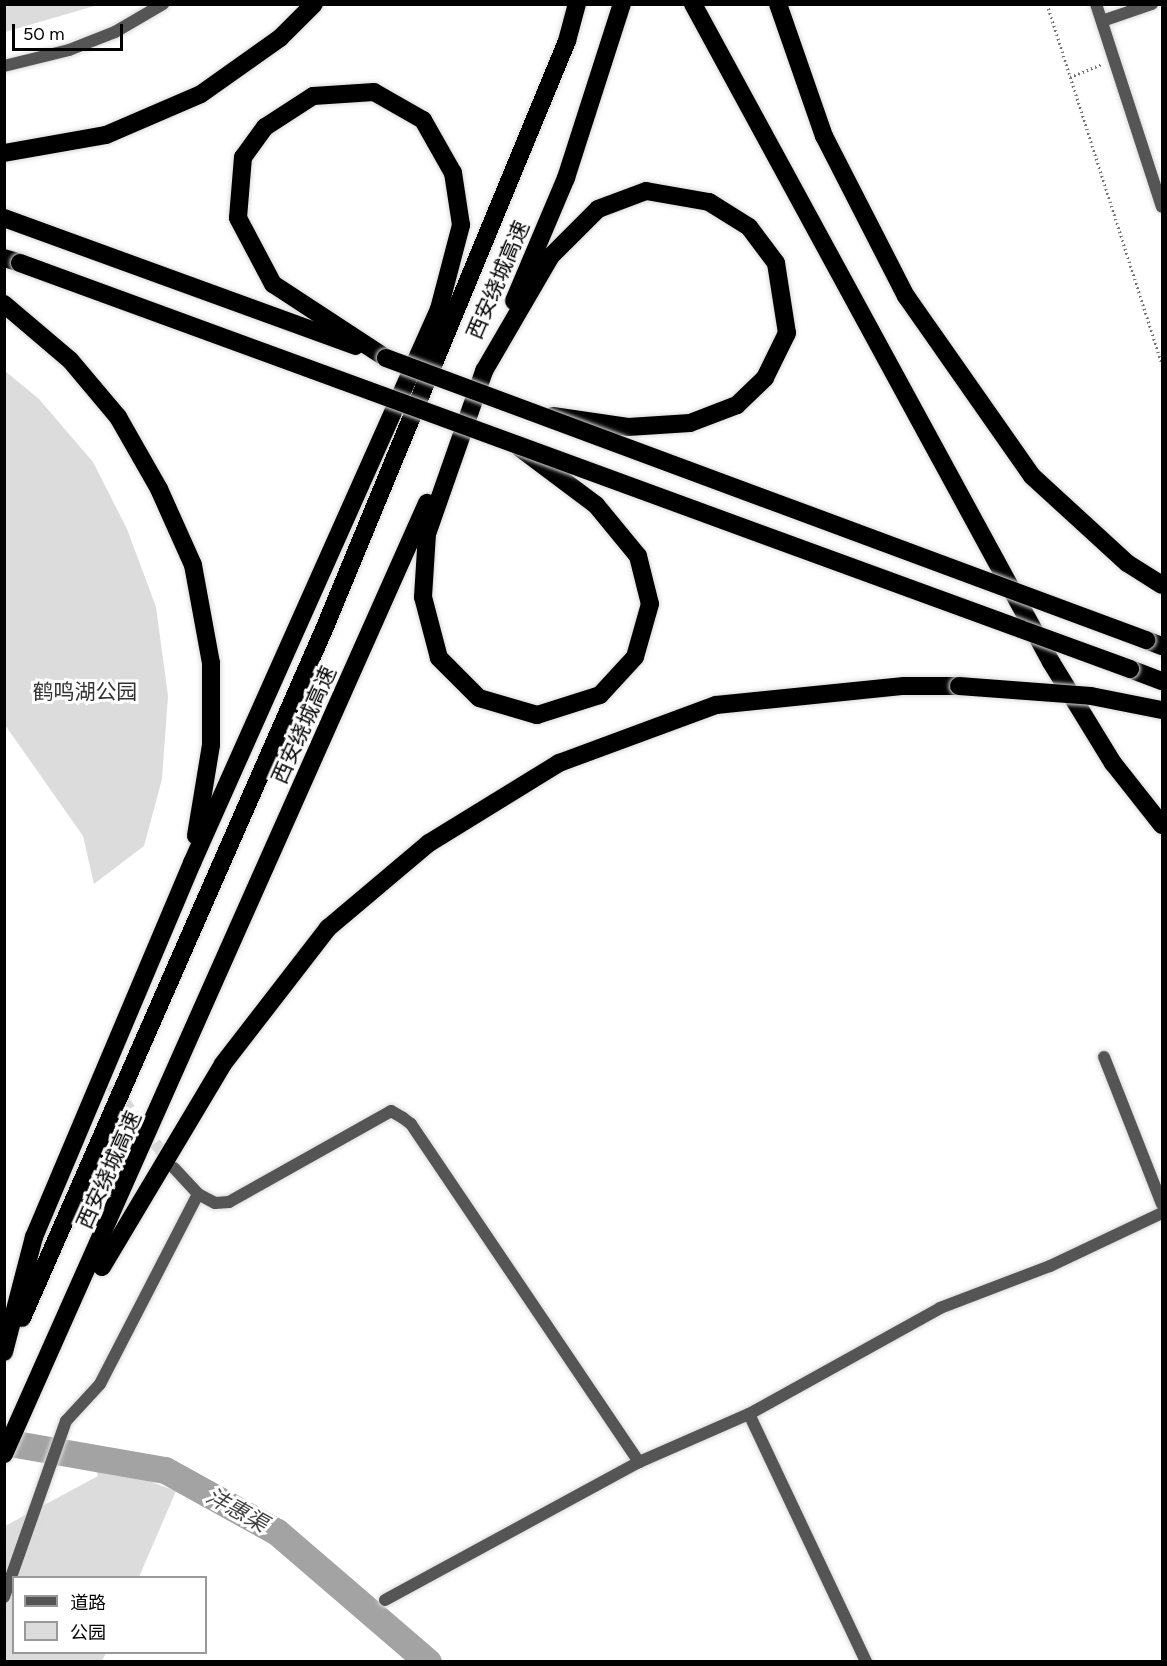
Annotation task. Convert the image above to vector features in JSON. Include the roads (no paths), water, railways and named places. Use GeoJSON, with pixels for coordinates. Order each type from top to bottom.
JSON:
{"type":"FeatureCollection","features":[{"type":"Feature","properties":{"kind":"highway"},"geometry":{"type":"LineString","coordinates":[[4,153],[106,135],[201,94],[280,38],[314,4]]}},
{"type":"Feature","properties":{"kind":"highway","name":"西安绕城高速"},"geometry":{"type":"LineString","coordinates":[[4,1358],[325,627],[567,41],[577,4]]}},
{"type":"Feature","properties":{"kind":"highway","name":"西安绕城高速"},"geometry":{"type":"LineString","coordinates":[[4,1455],[484,371],[566,178],[622,4]]}},
{"type":"Feature","properties":{"kind":"highway"},"geometry":{"type":"LineString","coordinates":[[693,4],[1051,662],[1113,763],[1162,825]]}},
{"type":"Feature","properties":{"kind":"highway"},"geometry":{"type":"LineString","coordinates":[[778,4],[824,136],[906,296],[1032,476],[1127,563],[1162,585]]}},
{"type":"Feature","properties":{"kind":"highway"},"geometry":{"type":"LineString","coordinates":[[4,1352],[34,1237],[192,863],[439,309],[461,225],[453,174],[423,120],[374,92],[313,96],[265,127],[243,157],[238,218],[273,284],[386,358]]}},
{"type":"Feature","properties":{"kind":"highway"},"geometry":{"type":"LineString","coordinates":[[514,444],[596,505],[638,556],[650,604],[635,657],[600,695],[537,715],[479,698],[439,658],[423,597],[427,534],[484,371],[551,256],[598,209],[646,191],[709,201],[748,227],[776,263],[787,333],[765,378],[737,405],[690,423],[628,427],[536,413]]}},
{"type":"Feature","properties":{"kind":"highway"},"geometry":{"type":"LineString","coordinates":[[4,218],[23,223],[1154,643]]}},
{"type":"Feature","properties":{"kind":"highway"},"geometry":{"type":"LineString","coordinates":[[12,261],[1162,681]]}},
{"type":"Feature","properties":{"kind":"highway"},"geometry":{"type":"LineString","coordinates":[[4,304],[70,360],[117,417],[159,489],[193,565],[211,663],[211,745],[192,863]]}},
{"type":"Feature","properties":{"kind":"highway"},"geometry":{"type":"LineString","coordinates":[[38,1377],[223,1064],[328,928],[429,843],[559,764],[716,705],[904,686],[959,686],[1091,696],[1162,710]]}},
{"type":"Feature","properties":{"kind":"street"},"geometry":{"type":"LineString","coordinates":[[4,66],[69,50],[115,32],[163,4]]}},
{"type":"Feature","properties":{"kind":"street"},"geometry":{"type":"LineString","coordinates":[[1102,21],[1152,4]]}},
{"type":"Feature","properties":{"kind":"street"},"geometry":{"type":"LineString","coordinates":[[1098,5],[1162,207]]}},
{"type":"Feature","properties":{"kind":"street"},"geometry":{"type":"LineString","coordinates":[[1104,1057],[1162,1204]]}},
{"type":"Feature","properties":{"kind":"street"},"geometry":{"type":"LineString","coordinates":[[174,1168],[198,1194],[215,1203],[244,1197],[391,1111],[403,1118],[411,1124],[639,1462]]}},
{"type":"Feature","properties":{"kind":"street"},"geometry":{"type":"LineString","coordinates":[[4,1597],[66,1421],[100,1384],[198,1194]]}},
{"type":"Feature","properties":{"kind":"street"},"geometry":{"type":"LineString","coordinates":[[385,1600],[639,1462],[749,1414],[940,1308],[1050,1266],[1162,1213]]}},
{"type":"Feature","properties":{"kind":"street"},"geometry":{"type":"LineString","coordinates":[[749,1414],[866,1662]]}},
{"type":"Feature","properties":{"kind":"waterway","name":"沣惠渠"},"geometry":{"type":"LineString","coordinates":[[4,1442],[165,1470],[277,1532],[428,1662]]}},
{"type":"Feature","properties":{"kind":"tunnel"},"geometry":{"type":"LineString","coordinates":[[101,1071],[170,1163]]}},
{"type":"Feature","properties":{"kind":"park label","name":"鹤鸣湖公园"},"geometry":{"type":"Point","coordinates":[85,692]}}]}
